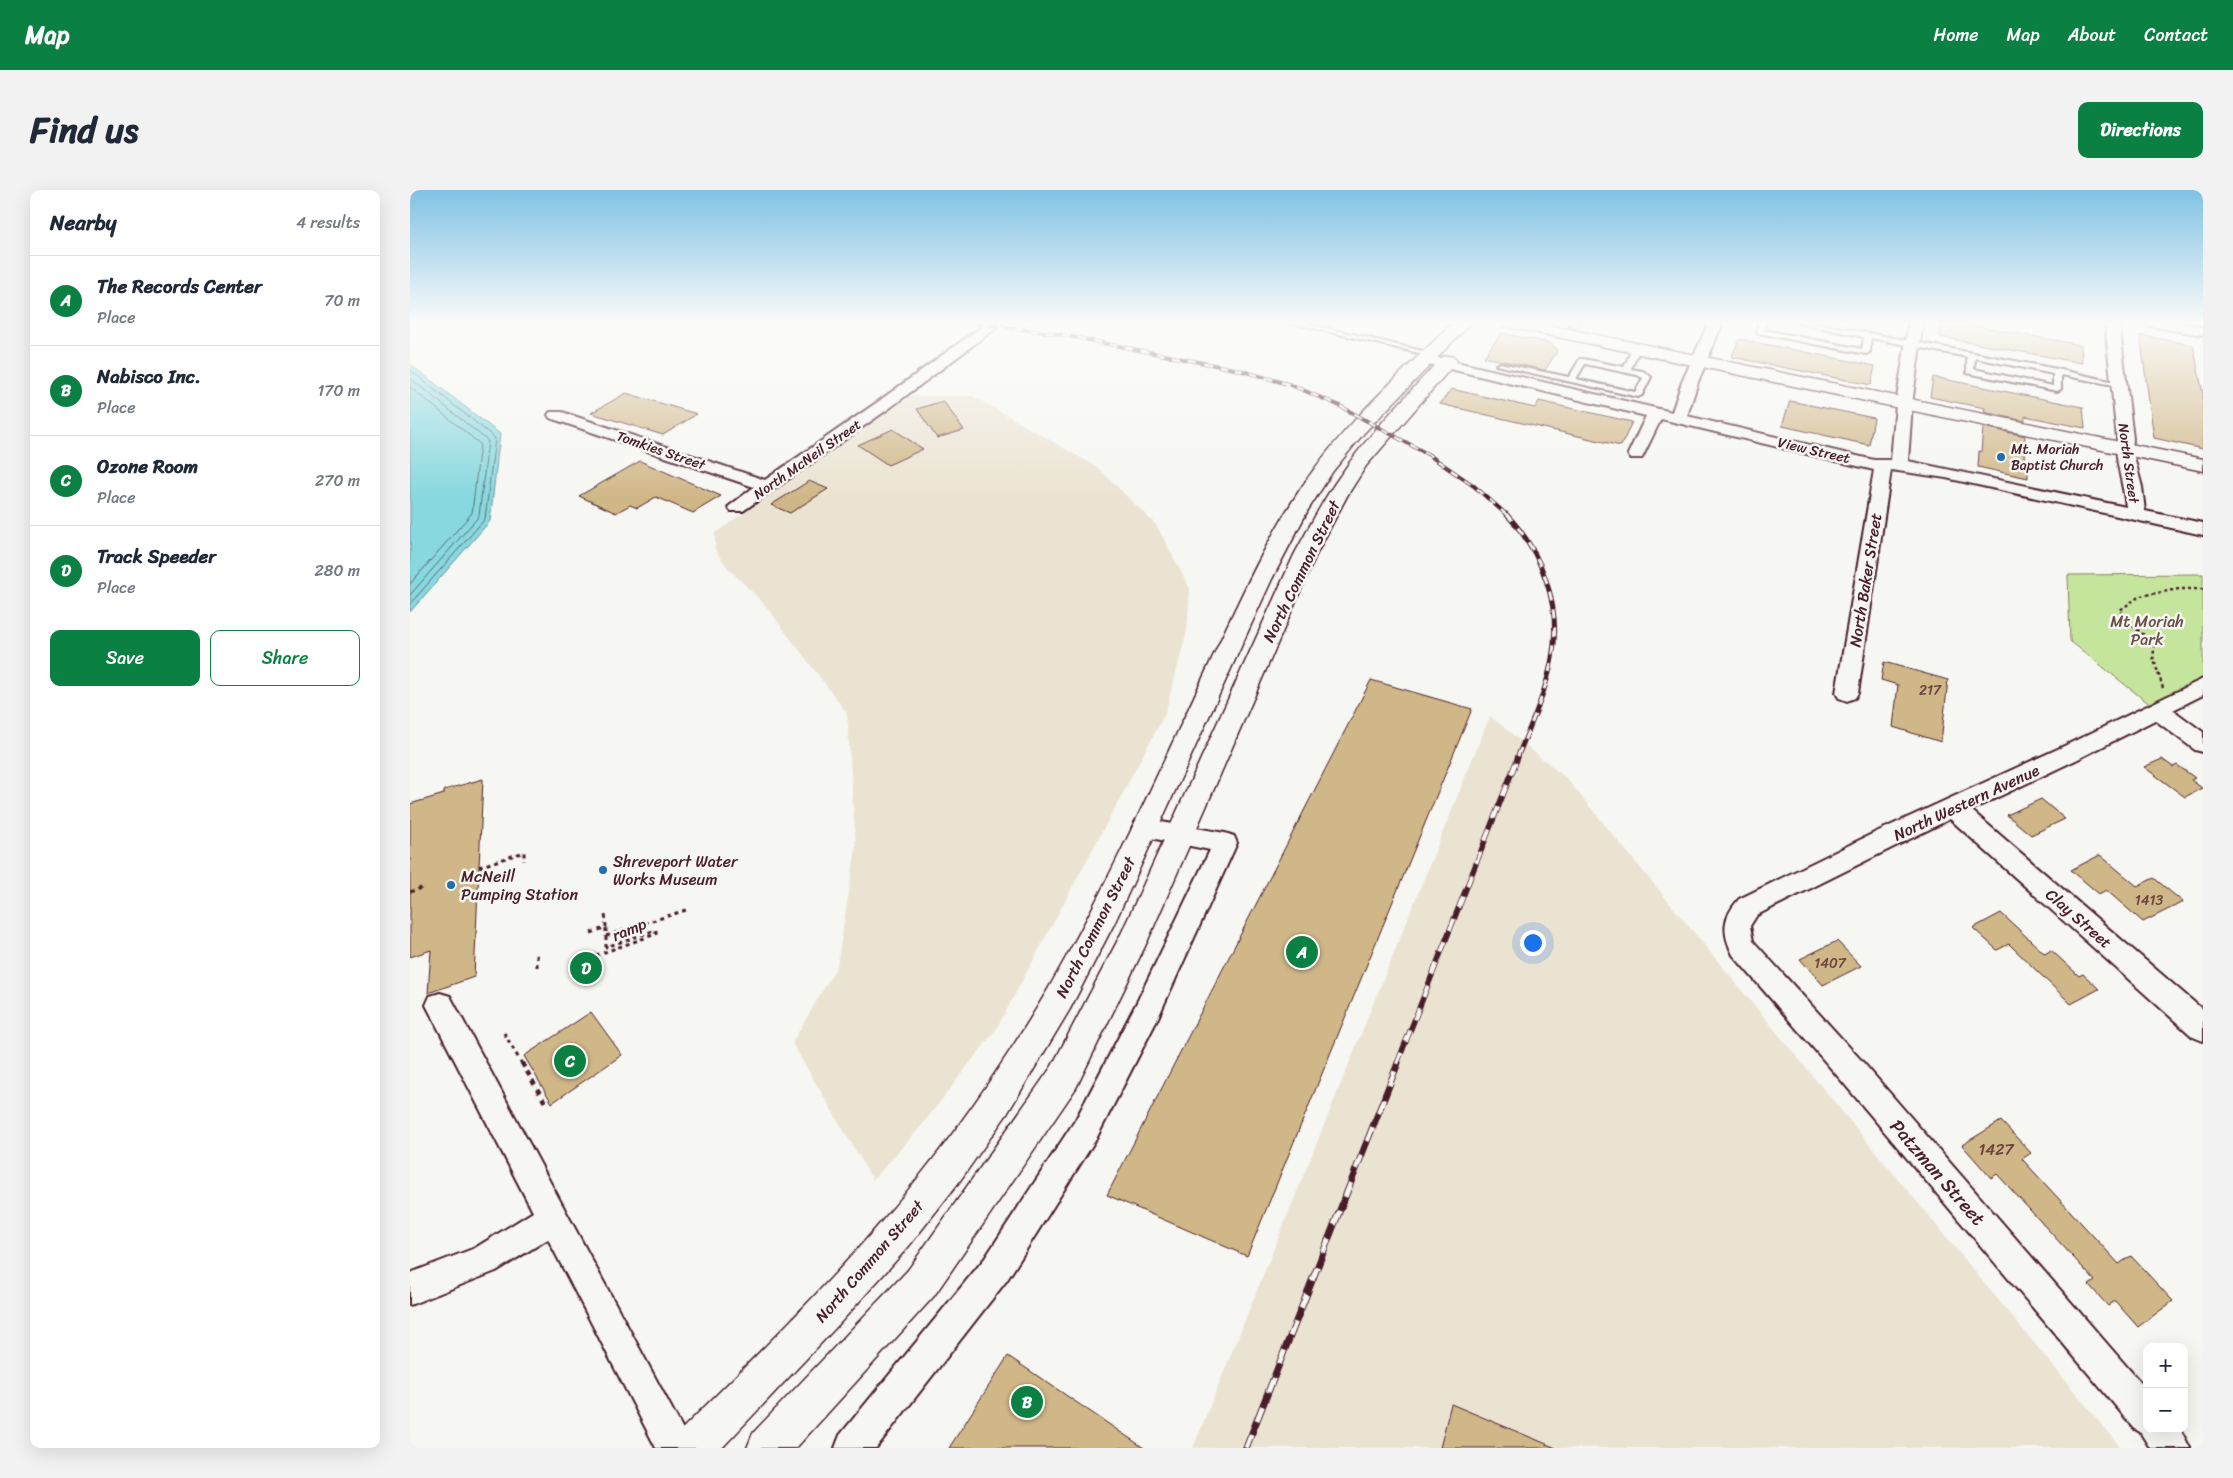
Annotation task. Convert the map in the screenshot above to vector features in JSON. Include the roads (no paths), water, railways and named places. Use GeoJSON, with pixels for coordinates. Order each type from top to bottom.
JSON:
{"type":"FeatureCollection","features":[{"type":"Feature","properties":{"kind":"main road","name":"North Common Street"},"geometry":{"type":"LineString","coordinates":[[693,1448],[873,1261],[965,1144],[1003,1090],[1059,1000],[1106,909],[1277,546],[1324,470],[1372,411],[1408,381]]}},
{"type":"Feature","properties":{"kind":"main road","name":"North Common Street"},"geometry":{"type":"LineString","coordinates":[[768,1448],[921,1283],[1064,1077],[1133,940],[1301,564],[1330,508],[1419,381]]}},
{"type":"Feature","properties":{"kind":"main road"},"geometry":{"type":"LineString","coordinates":[[1790,381],[2203,465]]}},
{"type":"Feature","properties":{"kind":"street","name":"North McNeil Street"},"geometry":{"type":"LineString","coordinates":[[737,507],[917,381]]}},
{"type":"Feature","properties":{"kind":"street","name":"View Street"},"geometry":{"type":"LineString","coordinates":[[1519,381],[1555,390],[1573,388],[1678,420],[2203,529]]}},
{"type":"Feature","properties":{"kind":"street"},"geometry":{"type":"LineString","coordinates":[[1678,420],[1692,381]]}},
{"type":"Feature","properties":{"kind":"street","name":"North Baker Street"},"geometry":{"type":"LineString","coordinates":[[1847,693],[1907,381]]}},
{"type":"Feature","properties":{"kind":"street","name":"North Street"},"geometry":{"type":"LineString","coordinates":[[2119,381],[2125,439],[2124,449],[2133,487],[2136,514]]}},
{"type":"Feature","properties":{"kind":"street"},"geometry":{"type":"LineString","coordinates":[[1636,454],[1655,414]]}},
{"type":"Feature","properties":{"kind":"street","name":"Tomkies Street"},"geometry":{"type":"LineString","coordinates":[[556,415],[767,486]]}},
{"type":"Feature","properties":{"kind":"street","name":"North Western Avenue"},"geometry":{"type":"LineString","coordinates":[[1737,924],[1738,917],[1748,906],[1883,840],[1954,809],[2203,686]]}},
{"type":"Feature","properties":{"kind":"street"},"geometry":{"type":"LineString","coordinates":[[2163,707],[2203,744]]}},
{"type":"Feature","properties":{"kind":"street","name":"Clay Street"},"geometry":{"type":"LineString","coordinates":[[1954,809],[2203,1028]]}},
{"type":"Feature","properties":{"kind":"street"},"geometry":{"type":"LineString","coordinates":[[853,1448],[996,1269],[1086,1129],[1147,1011],[1225,843],[1144,828]]}},
{"type":"Feature","properties":{"kind":"street","name":"Patzman Street"},"geometry":{"type":"LineString","coordinates":[[1737,924],[1736,931],[1742,947],[1851,1070],[2143,1413]]}},
{"type":"Feature","properties":{"kind":"street"},"geometry":{"type":"LineString","coordinates":[[440,1005],[675,1448]]}},
{"type":"Feature","properties":{"kind":"street"},"geometry":{"type":"LineString","coordinates":[[410,1289],[485,1260],[553,1218]]}},
{"type":"Feature","properties":{"kind":"street"},"geometry":{"type":"LineString","coordinates":[[2160,1433],[2172,1448]]}},
{"type":"Feature","properties":{"kind":"lane"},"geometry":{"type":"LineString","coordinates":[[1550,381],[1573,388],[1638,395],[1645,381]]}},
{"type":"Feature","properties":{"kind":"lane"},"geometry":{"type":"LineString","coordinates":[[1573,388],[1576,381]]}},
{"type":"Feature","properties":{"kind":"lane"},"geometry":{"type":"LineString","coordinates":[[2017,381],[2057,389],[2057,381]]}},
{"type":"Feature","properties":{"kind":"lane"},"geometry":{"type":"LineString","coordinates":[[2102,381],[2119,384]]}},
{"type":"Feature","properties":{"kind":"water"},"geometry":{"type":"Polygon","coordinates":[[[410,381],[431,381],[500,434],[490,521],[410,612],[410,381]]]}},
{"type":"Feature","properties":{"kind":"railway"},"geometry":{"type":"LineString","coordinates":[[1276,381],[1338,405],[1429,455],[1474,486],[1507,515]]}},
{"type":"Feature","properties":{"kind":"railway"},"geometry":{"type":"LineString","coordinates":[[1507,515],[1530,545],[1539,562],[1546,581],[1554,619],[1552,658],[1546,684],[1517,758]]}},
{"type":"Feature","properties":{"kind":"railway"},"geometry":{"type":"LineString","coordinates":[[1397,1064],[1518,757]]}},
{"type":"Feature","properties":{"kind":"railway"},"geometry":{"type":"LineString","coordinates":[[1246,1448],[1398,1063]]}},
{"type":"Feature","properties":{"kind":"place","name":"Mt. Moriah Baptist Church"},"geometry":{"type":"Point","coordinates":[2001,457]}},
{"type":"Feature","properties":{"kind":"place","name":"Shreveport Water Works Museum"},"geometry":{"type":"Point","coordinates":[603,870]}},
{"type":"Feature","properties":{"kind":"place","name":"McNeill Pumping Station"},"geometry":{"type":"Point","coordinates":[451,885]}},
{"type":"Feature","properties":{"kind":"place","name":"The Records Center"},"geometry":{"type":"Point","coordinates":[1302,952]}},
{"type":"Feature","properties":{"kind":"place","name":"Track Speeder"},"geometry":{"type":"Point","coordinates":[586,968]}},
{"type":"Feature","properties":{"kind":"place","name":"Ozone Room"},"geometry":{"type":"Point","coordinates":[570,1061]}},
{"type":"Feature","properties":{"kind":"place","name":"Nabisco Inc."},"geometry":{"type":"Point","coordinates":[1027,1402]}},
{"type":"Feature","properties":{"kind":"park label","name":"Mt Moriah Park"},"geometry":{"type":"Point","coordinates":[2147,630]}}]}
